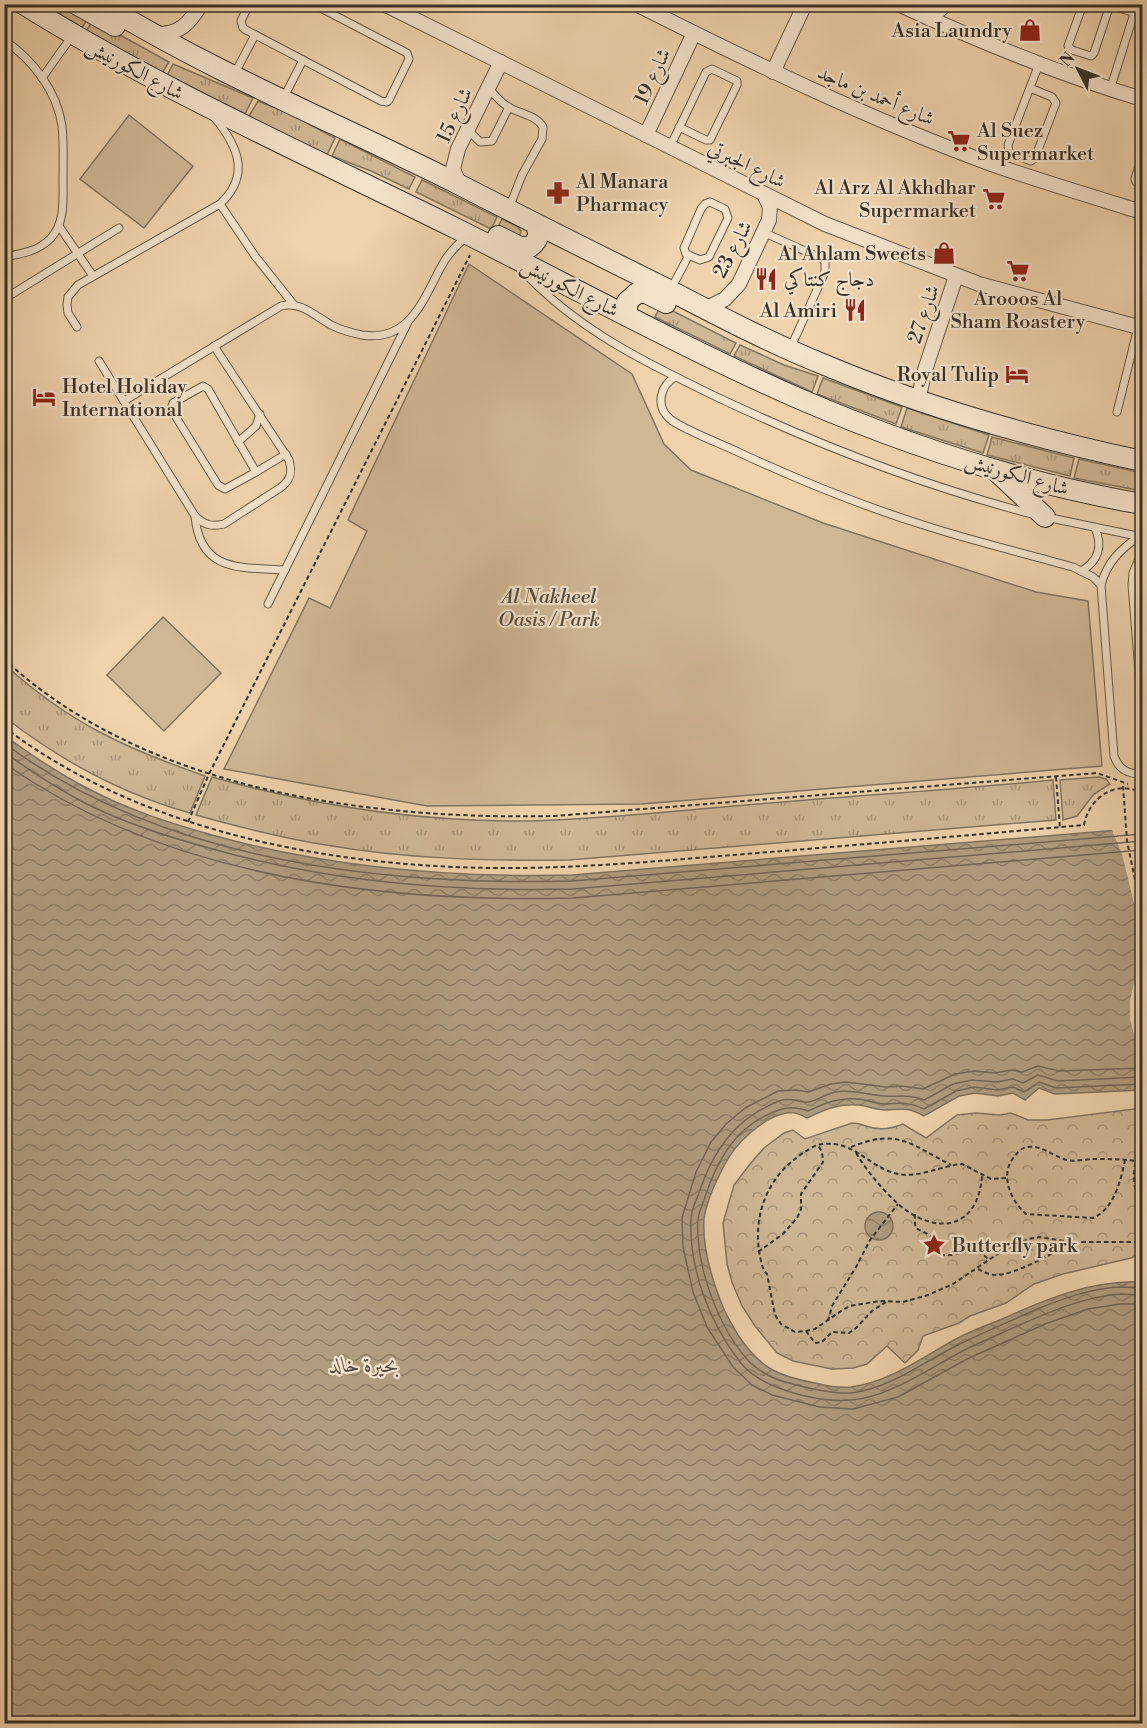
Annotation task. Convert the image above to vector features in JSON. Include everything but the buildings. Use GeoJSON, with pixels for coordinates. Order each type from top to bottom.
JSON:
{"type":"FeatureCollection","features":[{"type":"Feature","properties":{"kind":"main road","name":"شارع الكورنيش"},"geometry":{"type":"LineString","coordinates":[[23,4],[50,12],[73,35],[205,106],[800,399],[906,440],[993,468],[1082,492],[1143,504]]}},
{"type":"Feature","properties":{"kind":"main road"},"geometry":{"type":"LineString","coordinates":[[76,4],[115,27],[145,30]]}},
{"type":"Feature","properties":{"kind":"main road","name":"شارع الكورنيش"},"geometry":{"type":"LineString","coordinates":[[102,4],[145,30],[233,75],[790,350],[851,376],[918,400],[1046,439],[1140,458]]}},
{"type":"Feature","properties":{"kind":"main road"},"geometry":{"type":"LineString","coordinates":[[468,235],[464,227],[476,227],[525,248],[530,247],[537,240],[539,235],[536,225]]}},
{"type":"Feature","properties":{"kind":"main road"},"geometry":{"type":"LineString","coordinates":[[627,315],[627,302],[633,295],[641,292],[683,311],[692,312],[705,309]]}},
{"type":"Feature","properties":{"kind":"main road"},"geometry":{"type":"LineString","coordinates":[[993,468],[1045,517]]}},
{"type":"Feature","properties":{"kind":"street"},"geometry":{"type":"LineString","coordinates":[[145,30],[163,34],[180,30],[188,24],[201,4]]}},
{"type":"Feature","properties":{"kind":"street","name":"شارع الجبرتي"},"geometry":{"type":"LineString","coordinates":[[384,4],[840,231],[956,276],[1006,292],[1140,327]]}},
{"type":"Feature","properties":{"kind":"street","name":"شارع أحمد بن ماجد"},"geometry":{"type":"LineString","coordinates":[[636,4],[773,72],[901,128],[993,164],[1143,212]]}},
{"type":"Feature","properties":{"kind":"street"},"geometry":{"type":"LineString","coordinates":[[773,72],[805,4]]}},
{"type":"Feature","properties":{"kind":"street"},"geometry":{"type":"LineString","coordinates":[[898,4],[1039,64],[1110,90],[1143,99]]}},
{"type":"Feature","properties":{"kind":"street"},"geometry":{"type":"LineString","coordinates":[[930,19],[946,4]]}},
{"type":"Feature","properties":{"kind":"street","name":"شارع 19"},"geometry":{"type":"LineString","coordinates":[[646,135],[694,33]]}},
{"type":"Feature","properties":{"kind":"street","name":"شارع 15"},"geometry":{"type":"LineString","coordinates":[[460,186],[454,175],[454,164],[501,62]]}},
{"type":"Feature","properties":{"kind":"street","name":"شارع 23"},"geometry":{"type":"LineString","coordinates":[[705,309],[725,299],[735,290],[765,233],[770,214],[765,195]]}},
{"type":"Feature","properties":{"kind":"street","name":"شارع 27"},"geometry":{"type":"LineString","coordinates":[[918,400],[925,370],[956,276]]}},
{"type":"Feature","properties":{"kind":"lane"},"geometry":{"type":"LineString","coordinates":[[249,4],[241,21],[243,28],[384,102],[389,100],[409,59],[407,53],[313,4]]}},
{"type":"Feature","properties":{"kind":"lane"},"geometry":{"type":"LineString","coordinates":[[1083,4],[1068,46],[1071,50],[1091,56],[1094,53],[1108,5],[1136,8],[1110,90]]}},
{"type":"Feature","properties":{"kind":"lane"},"geometry":{"type":"LineString","coordinates":[[42,78],[73,35]]}},
{"type":"Feature","properties":{"kind":"lane"},"geometry":{"type":"LineString","coordinates":[[233,75],[255,35]]}},
{"type":"Feature","properties":{"kind":"lane"},"geometry":{"type":"LineString","coordinates":[[4,40],[31,63],[42,78],[57,107],[62,124],[63,206],[59,226],[50,239],[38,248],[4,257]]}},
{"type":"Feature","properties":{"kind":"lane"},"geometry":{"type":"LineString","coordinates":[[283,99],[303,60]]}},
{"type":"Feature","properties":{"kind":"lane"},"geometry":{"type":"LineString","coordinates":[[1030,88],[1052,97],[1056,103],[1035,158],[1030,161],[1009,153],[1007,148],[1039,64]]}},
{"type":"Feature","properties":{"kind":"lane"},"geometry":{"type":"LineString","coordinates":[[670,147],[679,127],[708,70],[712,69],[737,81],[710,140],[679,127]]}},
{"type":"Feature","properties":{"kind":"lane"},"geometry":{"type":"LineString","coordinates":[[489,88],[509,107],[540,122],[544,133],[517,187],[508,211]]}},
{"type":"Feature","properties":{"kind":"lane"},"geometry":{"type":"LineString","coordinates":[[77,327],[68,313],[68,297],[72,290],[220,204],[236,184],[239,165],[233,143],[205,106]]}},
{"type":"Feature","properties":{"kind":"lane"},"geometry":{"type":"LineString","coordinates":[[468,130],[480,142],[492,141],[509,107]]}},
{"type":"Feature","properties":{"kind":"lane"},"geometry":{"type":"LineString","coordinates":[[1143,155],[1135,179],[1136,182],[1143,184]]}},
{"type":"Feature","properties":{"kind":"lane"},"geometry":{"type":"LineString","coordinates":[[713,203],[725,209],[728,215],[727,221],[709,257],[700,261],[688,255],[684,250],[685,243],[705,204],[713,203]]}},
{"type":"Feature","properties":{"kind":"lane"},"geometry":{"type":"LineString","coordinates":[[220,204],[255,256],[294,304],[333,326],[360,335],[380,334],[399,328],[408,321]]}},
{"type":"Feature","properties":{"kind":"lane"},"geometry":{"type":"LineString","coordinates":[[59,226],[93,276]]}},
{"type":"Feature","properties":{"kind":"lane"},"geometry":{"type":"LineString","coordinates":[[4,299],[119,228]]}},
{"type":"Feature","properties":{"kind":"lane"},"geometry":{"type":"LineString","coordinates":[[765,233],[825,263],[825,272],[790,350]]}},
{"type":"Feature","properties":{"kind":"lane"},"geometry":{"type":"LineString","coordinates":[[268,604],[408,321],[429,293],[445,261],[468,235]]}},
{"type":"Feature","properties":{"kind":"lane"},"geometry":{"type":"LineString","coordinates":[[670,291],[688,255]]}},
{"type":"Feature","properties":{"kind":"lane"},"geometry":{"type":"LineString","coordinates":[[510,257],[537,286],[577,320],[621,349],[798,435],[871,464],[963,495],[1045,517],[1140,537]]}},
{"type":"Feature","properties":{"kind":"lane"},"geometry":{"type":"LineString","coordinates":[[123,401],[270,311],[294,304]]}},
{"type":"Feature","properties":{"kind":"lane"},"geometry":{"type":"LineString","coordinates":[[1117,412],[1140,327]]}},
{"type":"Feature","properties":{"kind":"lane"},"geometry":{"type":"LineString","coordinates":[[99,361],[195,516],[208,525],[224,524],[287,483],[292,468],[286,454],[214,346]]}},
{"type":"Feature","properties":{"kind":"lane"},"geometry":{"type":"LineString","coordinates":[[675,377],[668,381],[661,396],[664,412],[676,423],[794,477],[877,509],[934,528],[1062,564],[1081,571],[1101,585]]}},
{"type":"Feature","properties":{"kind":"lane"},"geometry":{"type":"LineString","coordinates":[[256,472],[207,387],[201,387],[172,405],[172,412],[220,488],[227,488],[256,472],[286,454]]}},
{"type":"Feature","properties":{"kind":"lane"},"geometry":{"type":"LineString","coordinates":[[238,442],[256,426],[260,414]]}},
{"type":"Feature","properties":{"kind":"lane"},"geometry":{"type":"LineString","coordinates":[[195,516],[197,531],[203,546],[208,553],[221,562],[238,566],[285,570]]}},
{"type":"Feature","properties":{"kind":"lane"},"geometry":{"type":"LineString","coordinates":[[1081,571],[1093,562],[1099,549],[1100,542],[1095,528]]}},
{"type":"Feature","properties":{"kind":"lane"},"geometry":{"type":"LineString","coordinates":[[1140,537],[1120,549],[1104,572],[1101,585],[1114,756],[1121,768],[1127,772],[1143,774]]}},
{"type":"Feature","properties":{"kind":"lane"},"geometry":{"type":"LineString","coordinates":[[1143,552],[1135,567],[1132,585],[1143,710]]}},
{"type":"Feature","properties":{"kind":"path"},"geometry":{"type":"LineString","coordinates":[[4,173],[12,218]]}},
{"type":"Feature","properties":{"kind":"path"},"geometry":{"type":"LineString","coordinates":[[188,822],[468,235]]}},
{"type":"Feature","properties":{"kind":"path"},"geometry":{"type":"LineString","coordinates":[[4,659],[52,698],[94,725],[138,747],[209,774],[269,789],[361,806],[425,813],[499,817],[582,815],[1101,773],[1122,783],[1136,784]]}},
{"type":"Feature","properties":{"kind":"path"},"geometry":{"type":"LineString","coordinates":[[4,727],[47,757],[101,787],[188,822],[283,845],[355,858],[438,866],[521,868],[655,861],[1060,828],[1084,825],[1089,809],[1107,791],[1131,788],[1143,793]]}},
{"type":"Feature","properties":{"kind":"path"},"geometry":{"type":"LineString","coordinates":[[1121,768],[1125,825],[1143,914]]}},
{"type":"Feature","properties":{"kind":"path"},"geometry":{"type":"LineString","coordinates":[[1056,776],[1060,828]]}},
{"type":"Feature","properties":{"kind":"path"},"geometry":{"type":"LineString","coordinates":[[1143,986],[1136,1011],[1143,1035]]}},
{"type":"Feature","properties":{"kind":"path"},"geometry":{"type":"LineString","coordinates":[[850,1147],[870,1139],[896,1138],[907,1141],[951,1165]]}},
{"type":"Feature","properties":{"kind":"path"},"geometry":{"type":"LineString","coordinates":[[1006,1178],[991,1179],[962,1164],[915,1175],[900,1174],[887,1170],[850,1147],[836,1144],[818,1145],[801,1154],[786,1166],[765,1196],[758,1225],[758,1252],[763,1270],[767,1274],[775,1315],[781,1324],[795,1332],[815,1329],[850,1306],[889,1300],[903,1302],[928,1295],[953,1284],[978,1269],[988,1259],[1028,1239],[1040,1237],[1070,1242],[1143,1242]]}},
{"type":"Feature","properties":{"kind":"path"},"geometry":{"type":"LineString","coordinates":[[758,1252],[783,1234],[797,1218],[801,1209],[801,1194],[823,1162],[822,1152],[818,1145]]}},
{"type":"Feature","properties":{"kind":"path"},"geometry":{"type":"LineString","coordinates":[[1125,1160],[1121,1181],[1111,1201],[1102,1214],[1093,1218],[1026,1214],[1019,1208],[1011,1194],[1006,1178],[1010,1161],[1027,1146],[1070,1161],[1113,1158],[1136,1161]]}},
{"type":"Feature","properties":{"kind":"path"},"geometry":{"type":"LineString","coordinates":[[1143,1149],[1136,1161],[1134,1184],[1143,1213]]}},
{"type":"Feature","properties":{"kind":"path"},"geometry":{"type":"LineString","coordinates":[[854,1150],[878,1184],[898,1204],[934,1223],[957,1222],[964,1218],[978,1199],[982,1176]]}},
{"type":"Feature","properties":{"kind":"path"},"geometry":{"type":"LineString","coordinates":[[828,1321],[832,1306],[870,1240],[898,1204]]}},
{"type":"Feature","properties":{"kind":"path"},"geometry":{"type":"LineString","coordinates":[[915,1214],[914,1224],[917,1230],[931,1237],[938,1254],[949,1255],[974,1251],[982,1253],[988,1259]]}},
{"type":"Feature","properties":{"kind":"path"},"geometry":{"type":"LineString","coordinates":[[978,1269],[997,1275],[1009,1272],[1052,1255],[1070,1242]]}},
{"type":"Feature","properties":{"kind":"path"},"geometry":{"type":"LineString","coordinates":[[806,1331],[815,1343],[822,1342],[832,1332],[849,1333],[872,1311],[889,1300]]}},
{"type":"Feature","properties":{"kind":"green space"},"geometry":{"type":"Polygon","coordinates":[[[66,5],[89,17],[82,28],[61,15],[60,8],[66,5]]]}},
{"type":"Feature","properties":{"kind":"green space"},"geometry":{"type":"Polygon","coordinates":[[[93,20],[169,62],[162,73],[86,31],[93,20]]]}},
{"type":"Feature","properties":{"kind":"green space"},"geometry":{"type":"Polygon","coordinates":[[[173,64],[253,98],[245,114],[167,76],[173,64]]]}},
{"type":"Feature","properties":{"kind":"green space"},"geometry":{"type":"Polygon","coordinates":[[[258,101],[290,114],[335,138],[327,155],[249,116],[258,101]]]}},
{"type":"Feature","properties":{"kind":"green space"},"geometry":{"type":"Polygon","coordinates":[[[129,115],[193,166],[144,228],[80,179],[129,115]]]}},
{"type":"Feature","properties":{"kind":"green space"},"geometry":{"type":"Polygon","coordinates":[[[340,139],[415,177],[409,189],[332,156],[340,139]]]}},
{"type":"Feature","properties":{"kind":"green space"},"geometry":{"type":"Polygon","coordinates":[[[422,180],[497,217],[491,229],[416,192],[422,180]]]}},
{"type":"Feature","properties":{"kind":"green space"},"geometry":{"type":"Polygon","coordinates":[[[502,219],[518,227],[521,231],[519,237],[496,231],[502,219]]]}},
{"type":"Feature","properties":{"kind":"green space","name":"Al Nakheel Oasis / Park"},"geometry":{"type":"Polygon","coordinates":[[[469,264],[632,374],[664,444],[691,470],[823,523],[1036,592],[1088,601],[1102,766],[642,804],[427,806],[224,769],[309,598],[330,608],[367,531],[348,520],[469,264]]]}},
{"type":"Feature","properties":{"kind":"green space"},"geometry":{"type":"Polygon","coordinates":[[[661,305],[736,343],[730,354],[655,317],[661,305]]]}},
{"type":"Feature","properties":{"kind":"green space"},"geometry":{"type":"Polygon","coordinates":[[[740,345],[784,365],[818,376],[812,392],[734,356],[740,345]]]}},
{"type":"Feature","properties":{"kind":"green space"},"geometry":{"type":"Polygon","coordinates":[[[823,378],[902,407],[896,424],[817,394],[823,378]]]}},
{"type":"Feature","properties":{"kind":"green space"},"geometry":{"type":"Polygon","coordinates":[[[907,408],[989,435],[983,453],[901,427],[907,408]]]}},
{"type":"Feature","properties":{"kind":"green space"},"geometry":{"type":"Polygon","coordinates":[[[992,437],[1074,458],[1070,476],[987,455],[992,437]]]}},
{"type":"Feature","properties":{"kind":"green space"},"geometry":{"type":"Polygon","coordinates":[[[1079,459],[1142,473],[1142,491],[1074,478],[1079,459]]]}},
{"type":"Feature","properties":{"kind":"green space"},"geometry":{"type":"Polygon","coordinates":[[[163,617],[221,673],[164,731],[107,675],[163,617]]]}},
{"type":"Feature","properties":{"kind":"green space"},"geometry":{"type":"Polygon","coordinates":[[[4,664],[74,718],[123,744],[205,776],[190,813],[141,796],[94,775],[28,735],[7,719],[5,716],[4,664]]]}},
{"type":"Feature","properties":{"kind":"green space"},"geometry":{"type":"Polygon","coordinates":[[[212,777],[329,804],[409,815],[489,821],[610,817],[1053,780],[1056,820],[569,860],[447,858],[356,850],[261,832],[196,815],[212,777]]]}},
{"type":"Feature","properties":{"kind":"green space"},"geometry":{"type":"Polygon","coordinates":[[[1099,777],[1106,779],[1110,784],[1094,794],[1077,816],[1063,820],[1060,780],[1099,777]]]}},
{"type":"Feature","properties":{"kind":"green space","name":"Butterfly park"},"geometry":{"type":"Polygon","coordinates":[[[1142,1108],[1142,1252],[1131,1258],[1063,1274],[1034,1284],[1006,1303],[923,1336],[918,1350],[905,1363],[887,1346],[867,1364],[853,1368],[832,1369],[793,1361],[777,1353],[742,1306],[727,1264],[723,1223],[734,1185],[764,1148],[784,1133],[793,1130],[805,1139],[852,1123],[880,1129],[903,1124],[926,1138],[957,1115],[1011,1113],[1028,1120],[1047,1120],[1142,1108]]]}},
{"type":"Feature","properties":{"kind":"water","name":"بحيرة خالد"},"geometry":{"type":"Polygon","coordinates":[[[4,735],[45,764],[104,797],[181,826],[301,856],[436,872],[481,875],[572,875],[1142,828],[1142,1090],[1055,1094],[1039,1088],[1025,1100],[1013,1093],[998,1096],[975,1093],[959,1096],[924,1116],[906,1109],[883,1110],[851,1105],[832,1108],[807,1118],[791,1112],[786,1113],[768,1120],[751,1132],[730,1156],[709,1199],[704,1230],[709,1264],[719,1297],[728,1318],[746,1346],[770,1369],[790,1377],[833,1386],[851,1387],[892,1375],[965,1334],[1069,1292],[1105,1284],[1142,1282],[1142,1723],[5,1723],[4,735]]]}},
{"type":"Feature","properties":{"kind":"water"},"geometry":{"type":"Polygon","coordinates":[[[879,1212],[889,1216],[893,1226],[889,1236],[879,1240],[869,1236],[865,1226],[869,1216],[879,1212]]]}},
{"type":"Feature","properties":{"kind":"pier"},"geometry":{"type":"Polygon","coordinates":[[[1138,825],[1137,857],[1142,891],[1142,945],[1122,854],[1111,828],[1138,825]]]}},
{"type":"Feature","properties":{"kind":"pier"},"geometry":{"type":"Polygon","coordinates":[[[1142,945],[1142,1067],[1130,1019],[1130,1001],[1142,945]]]}},
{"type":"Feature","properties":{"kind":"place","name":"Asia Laundry"},"geometry":{"type":"Point","coordinates":[1030,30]}},
{"type":"Feature","properties":{"kind":"place","name":"Al Suez Supermarket"},"geometry":{"type":"Point","coordinates":[959,141]}},
{"type":"Feature","properties":{"kind":"place","name":"Al Manara Pharmacy"},"geometry":{"type":"Point","coordinates":[558,193]}},
{"type":"Feature","properties":{"kind":"place","name":"Al Arz Al Akhdhar Supermarket"},"geometry":{"type":"Point","coordinates":[994,199]}},
{"type":"Feature","properties":{"kind":"place","name":"Al Ahlam Sweets"},"geometry":{"type":"Point","coordinates":[944,253]}},
{"type":"Feature","properties":{"kind":"place","name":"Arooos Al Sham Roastery"},"geometry":{"type":"Point","coordinates":[1018,271]}},
{"type":"Feature","properties":{"kind":"place","name":"دجاج كنتاكي"},"geometry":{"type":"Point","coordinates":[766,279]}},
{"type":"Feature","properties":{"kind":"place","name":"Al Amiri"},"geometry":{"type":"Point","coordinates":[855,310]}},
{"type":"Feature","properties":{"kind":"place","name":"Royal Tulip"},"geometry":{"type":"Point","coordinates":[1017,374]}},
{"type":"Feature","properties":{"kind":"place","name":"Hotel Holiday International"},"geometry":{"type":"Point","coordinates":[44,397]}},
{"type":"Feature","properties":{"kind":"place","name":"Butterfly park"},"geometry":{"type":"Point","coordinates":[934,1245]}}]}
